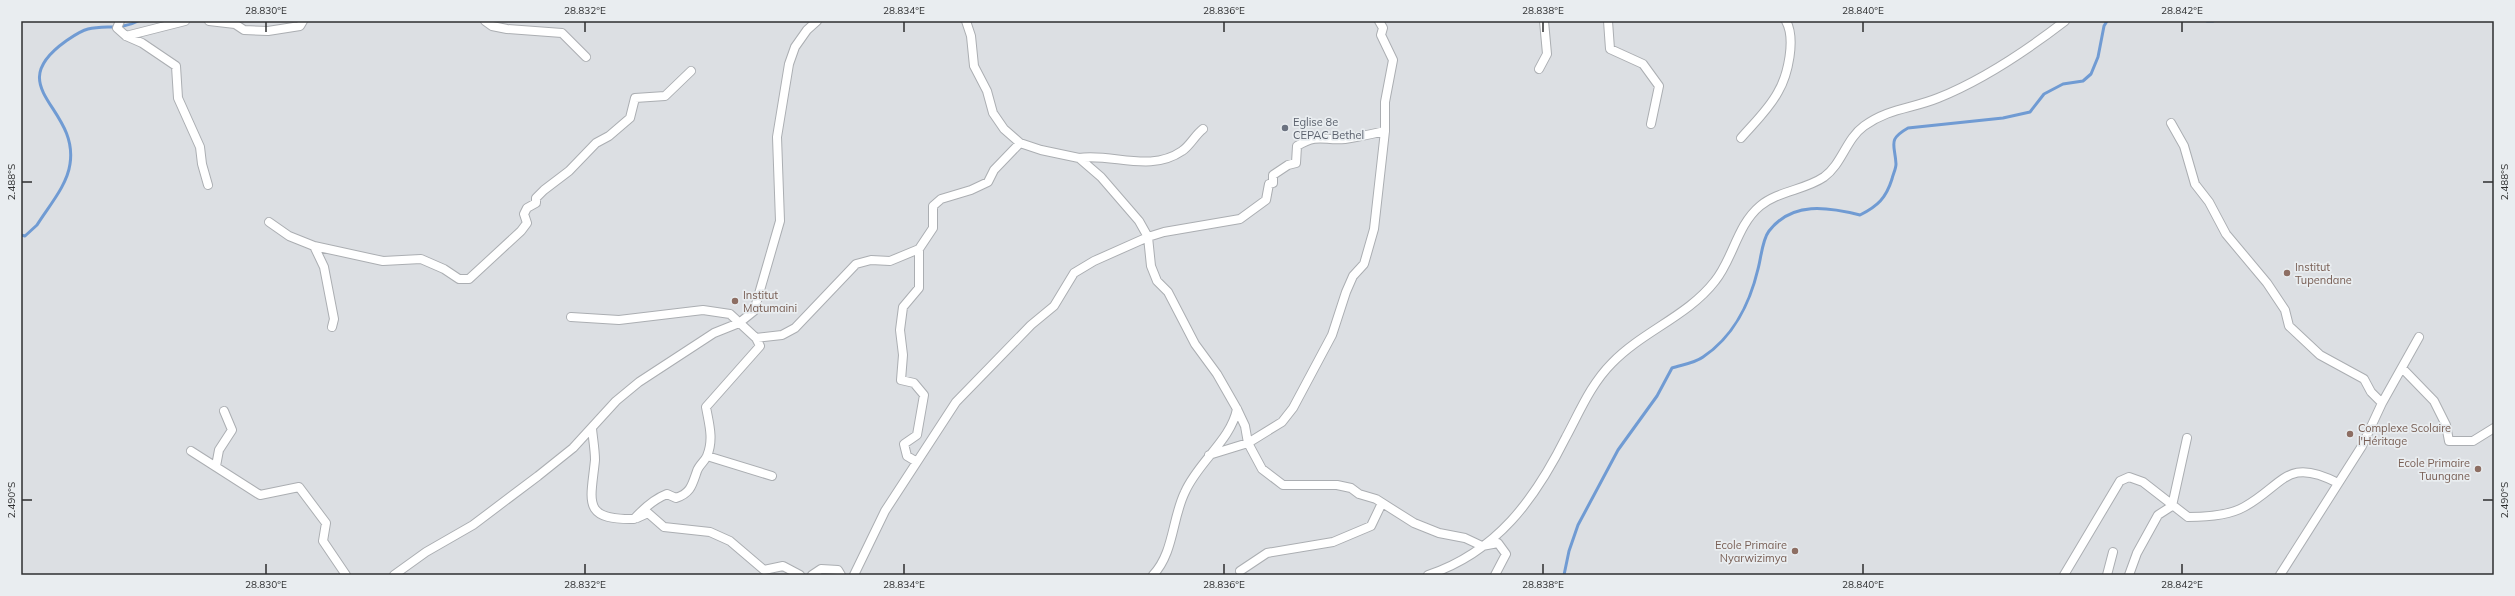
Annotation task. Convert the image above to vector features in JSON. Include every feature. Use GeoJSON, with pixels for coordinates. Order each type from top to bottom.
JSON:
{"type":"FeatureCollection","features":[{"type":"Feature","properties":{"kind":"street"},"geometry":{"type":"LineString","coordinates":[[120,21],[117,28],[126,36],[142,44],[176,66],[178,98],[200,147],[202,164],[208,185]]}},
{"type":"Feature","properties":{"kind":"street"},"geometry":{"type":"LineString","coordinates":[[126,36],[185,21]]}},
{"type":"Feature","properties":{"kind":"street"},"geometry":{"type":"LineString","coordinates":[[209,21],[235,24],[244,30],[268,31],[300,26],[303,21]]}},
{"type":"Feature","properties":{"kind":"street"},"geometry":{"type":"LineString","coordinates":[[485,21],[492,26],[507,30],[562,33],[586,57]]}},
{"type":"Feature","properties":{"kind":"street"},"geometry":{"type":"LineString","coordinates":[[394,575],[426,552],[473,525],[573,448],[616,401],[639,382],[714,333],[739,323],[754,310],[780,221],[777,137],[789,64],[796,47],[807,30],[817,21]]}},
{"type":"Feature","properties":{"kind":"street"},"geometry":{"type":"LineString","coordinates":[[966,21],[971,36],[974,66],[987,91],[993,112],[1004,129],[1020,143],[1041,150],[1079,158],[1093,156],[1117,161],[1152,161],[1182,151],[1203,129]]}},
{"type":"Feature","properties":{"kind":"street"},"geometry":{"type":"LineString","coordinates":[[1209,455],[1248,443],[1282,422],[1293,408],[1332,335],[1346,292],[1353,276],[1364,264],[1374,229],[1385,131],[1385,102],[1393,60],[1381,35],[1383,28],[1380,21]]}},
{"type":"Feature","properties":{"kind":"street"},"geometry":{"type":"LineString","coordinates":[[1539,69],[1547,54],[1544,21]]}},
{"type":"Feature","properties":{"kind":"street"},"geometry":{"type":"LineString","coordinates":[[1608,21],[1610,49],[1643,64],[1659,86],[1651,124]]}},
{"type":"Feature","properties":{"kind":"street"},"geometry":{"type":"LineString","coordinates":[[1741,138],[1765,112],[1779,91],[1791,52],[1791,38],[1786,21]]}},
{"type":"Feature","properties":{"kind":"street"},"geometry":{"type":"LineString","coordinates":[[1428,575],[1441,571],[1500,534],[1531,499],[1547,476],[1594,384],[1612,362],[1701,297],[1716,280],[1744,225],[1760,206],[1778,195],[1824,177],[1836,164],[1851,137],[1878,118],[1892,110],[1938,98],[1973,81],[1998,67],[2065,21]]}},
{"type":"Feature","properties":{"kind":"street"},"geometry":{"type":"LineString","coordinates":[[269,222],[289,236],[314,246],[383,261],[421,259],[444,269],[459,279],[469,279],[521,231],[527,223],[524,214],[527,208],[536,203],[536,198],[544,190],[569,171],[596,143],[609,136],[630,118],[635,98],[665,96],[691,71]]}},
{"type":"Feature","properties":{"kind":"street"},"geometry":{"type":"LineString","coordinates":[[2170,123],[2184,146],[2195,184],[2208,202],[2226,234],[2267,283],[2285,310],[2289,326],[2320,356],[2364,379],[2371,392],[2382,403]]}},
{"type":"Feature","properties":{"kind":"street"},"geometry":{"type":"LineString","coordinates":[[854,575],[885,511],[956,402],[1031,326],[1054,306],[1074,273],[1094,261],[1148,237],[1164,232],[1240,219],[1266,200],[1269,184],[1273,183],[1273,175],[1288,165],[1296,163],[1297,146],[1309,139],[1326,137],[1343,139],[1385,131]]}},
{"type":"Feature","properties":{"kind":"street"},"geometry":{"type":"LineString","coordinates":[[917,462],[907,456],[904,444],[917,435],[924,395],[914,383],[901,380],[903,356],[900,330],[903,307],[919,288],[919,249],[933,228],[933,206],[941,199],[972,190],[988,182],[994,170],[1020,143]]}},
{"type":"Feature","properties":{"kind":"street"},"geometry":{"type":"LineString","coordinates":[[1079,158],[1126,204],[1148,237],[1151,266],[1157,280],[1168,292],[1195,344],[1217,374],[1237,409],[1245,426],[1248,443],[1262,470],[1283,485],[1337,485],[1351,488],[1359,494],[1382,502],[1414,524],[1439,533],[1465,538],[1482,546],[1498,542],[1506,554],[1495,575]]}},
{"type":"Feature","properties":{"kind":"street"},"geometry":{"type":"LineString","coordinates":[[314,246],[324,267],[334,319],[332,327]]}},
{"type":"Feature","properties":{"kind":"street"},"geometry":{"type":"LineString","coordinates":[[756,338],[782,335],[796,328],[856,264],[871,260],[890,260],[919,249]]}},
{"type":"Feature","properties":{"kind":"street"},"geometry":{"type":"LineString","coordinates":[[571,317],[619,320],[704,310],[730,314],[756,338],[760,346],[706,407],[712,436],[707,456],[697,470],[694,483],[686,495],[676,498],[667,494],[660,496],[646,506],[634,519]]}},
{"type":"Feature","properties":{"kind":"street"},"geometry":{"type":"LineString","coordinates":[[2280,575],[2362,446],[2382,403],[2419,337]]}},
{"type":"Feature","properties":{"kind":"street"},"geometry":{"type":"LineString","coordinates":[[2402,368],[2434,401],[2446,425],[2449,441],[2473,441],[2494,428]]}},
{"type":"Feature","properties":{"kind":"street"},"geometry":{"type":"LineString","coordinates":[[1153,575],[1158,570],[1170,543],[1184,492],[1209,455],[1234,423],[1237,409]]}},
{"type":"Feature","properties":{"kind":"street"},"geometry":{"type":"LineString","coordinates":[[216,466],[219,450],[232,430],[224,411]]}},
{"type":"Feature","properties":{"kind":"street"},"geometry":{"type":"LineString","coordinates":[[592,429],[595,458],[590,493],[592,504],[600,514],[616,519],[634,519],[648,513],[664,527],[710,532],[730,541],[764,570],[783,566],[800,575]]}},
{"type":"Feature","properties":{"kind":"street"},"geometry":{"type":"LineString","coordinates":[[2129,575],[2137,553],[2158,515],[2172,506],[2187,438]]}},
{"type":"Feature","properties":{"kind":"street"},"geometry":{"type":"LineString","coordinates":[[191,451],[260,495],[299,487],[326,523],[323,541],[346,575]]}},
{"type":"Feature","properties":{"kind":"street"},"geometry":{"type":"LineString","coordinates":[[707,456],[772,476]]}},
{"type":"Feature","properties":{"kind":"street"},"geometry":{"type":"LineString","coordinates":[[2064,575],[2120,481],[2129,477],[2143,482],[2188,517],[2214,516],[2244,507],[2275,483],[2300,471],[2312,472],[2338,483]]}},
{"type":"Feature","properties":{"kind":"street"},"geometry":{"type":"LineString","coordinates":[[1240,571],[1267,552],[1333,542],[1371,526],[1382,502]]}},
{"type":"Feature","properties":{"kind":"street"},"geometry":{"type":"LineString","coordinates":[[2107,575],[2113,552]]}},
{"type":"Feature","properties":{"kind":"street"},"geometry":{"type":"LineString","coordinates":[[812,575],[821,569],[838,570],[841,575]]}},
{"type":"Feature","properties":{"kind":"waterway"},"geometry":{"type":"LineString","coordinates":[[21,235],[25,236],[37,225],[61,188],[70,164],[70,144],[64,127],[41,86],[40,72],[48,57],[66,41],[85,30],[132,24],[138,21]]}},
{"type":"Feature","properties":{"kind":"waterway"},"geometry":{"type":"LineString","coordinates":[[1564,575],[1569,551],[1578,525],[1618,450],[1657,396],[1672,368],[1700,359],[1714,349],[1723,340],[1739,318],[1755,282],[1763,244],[1769,231],[1778,221],[1788,215],[1811,209],[1836,210],[1860,215],[1872,208],[1884,196],[1896,168],[1894,147],[1895,139],[1901,132],[1908,128],[2003,118],[2030,112],[2044,94],[2063,84],[2083,81],[2091,74],[2098,57],[2104,26],[2107,21]]}},
{"type":"Feature","properties":{"kind":"waterway"},"geometry":{"type":"LineString","coordinates":[[2207,21],[2213,21]]}},
{"type":"Feature","properties":{"kind":"place","name":"Eglise 8e CEPAC Bethel"},"geometry":{"type":"Point","coordinates":[1285,128]}},
{"type":"Feature","properties":{"kind":"place","name":"Institut Tupendane"},"geometry":{"type":"Point","coordinates":[2287,273]}},
{"type":"Feature","properties":{"kind":"place","name":"Institut Matumaini"},"geometry":{"type":"Point","coordinates":[735,301]}},
{"type":"Feature","properties":{"kind":"place","name":"Complexe Scolaire l'Héritage"},"geometry":{"type":"Point","coordinates":[2350,434]}},
{"type":"Feature","properties":{"kind":"place","name":"Ecole Primaire Tuungane"},"geometry":{"type":"Point","coordinates":[2478,469]}},
{"type":"Feature","properties":{"kind":"place","name":"Ecole Primaire Nyarwizimya"},"geometry":{"type":"Point","coordinates":[1795,551]}}]}
